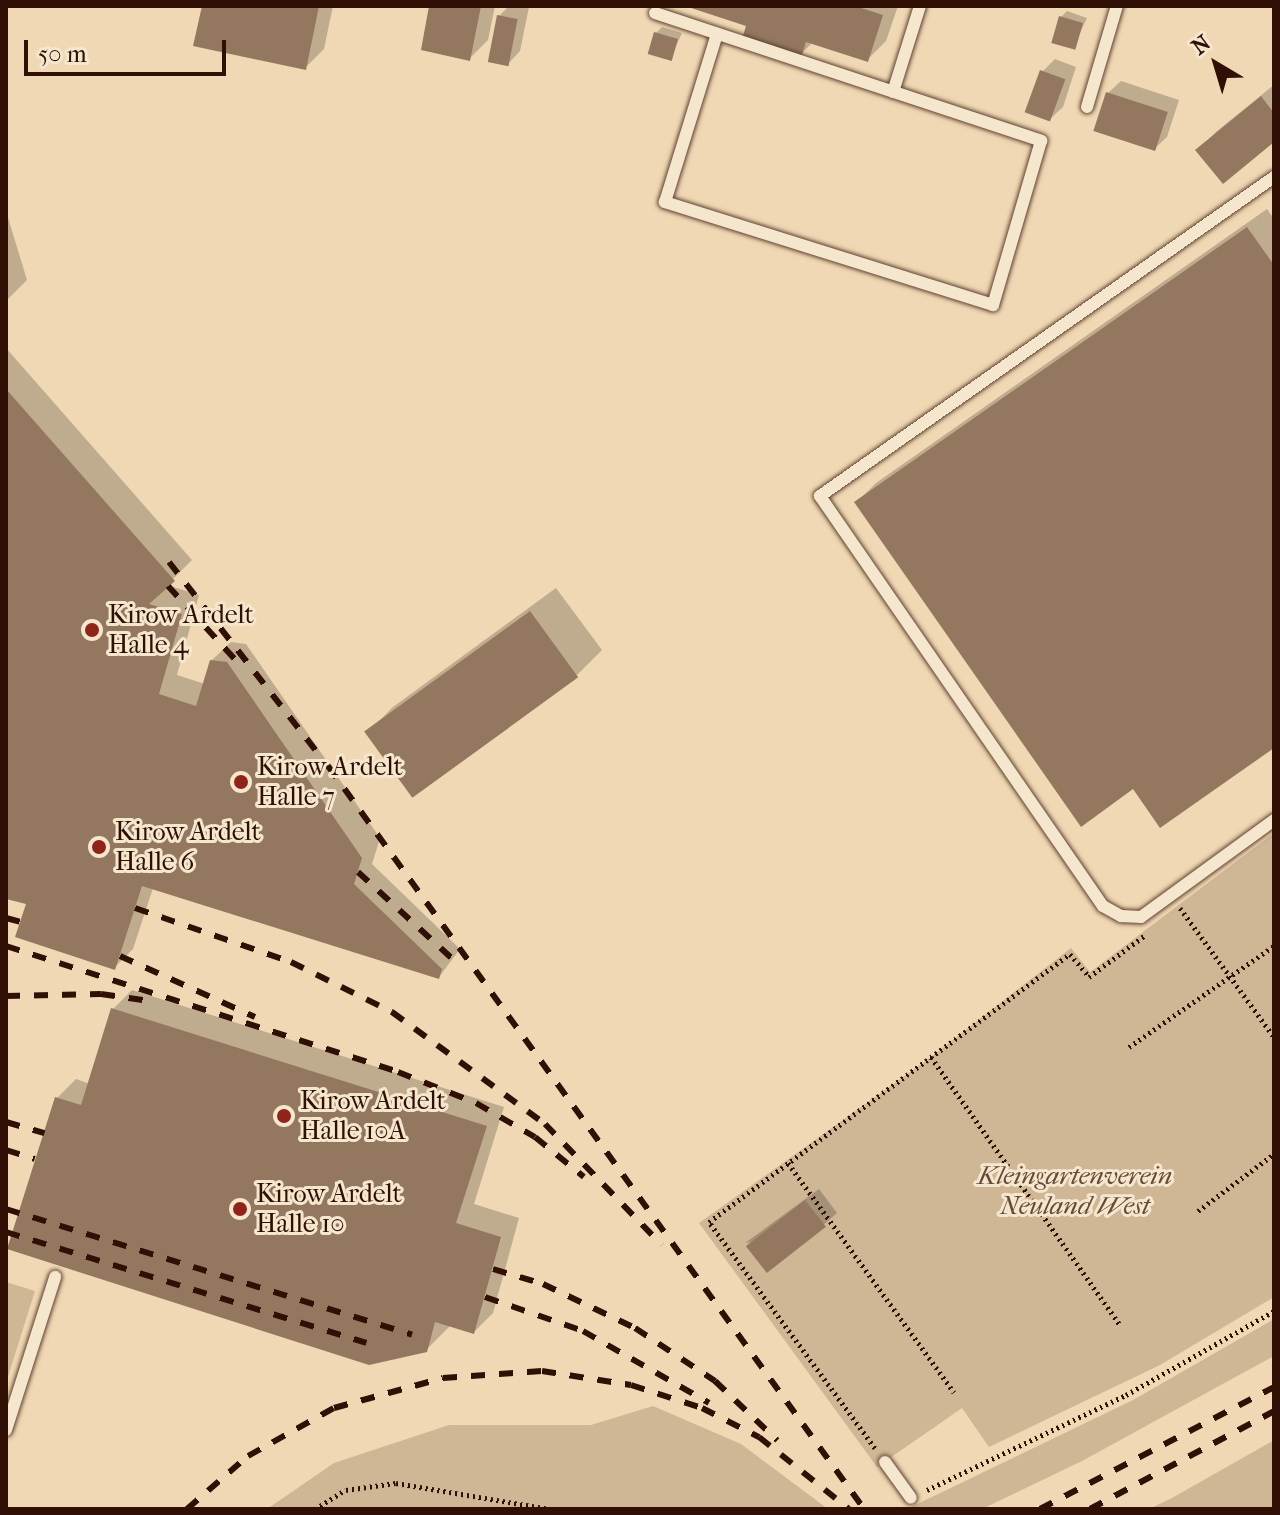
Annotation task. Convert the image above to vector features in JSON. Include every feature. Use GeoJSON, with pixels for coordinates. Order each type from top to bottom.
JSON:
{"type":"FeatureCollection","features":[{"type":"Feature","properties":{"kind":"lane"},"geometry":{"type":"LineString","coordinates":[[893,92],[920,6]]}},
{"type":"Feature","properties":{"kind":"lane"},"geometry":{"type":"LineString","coordinates":[[1087,107],[1117,6]]}},
{"type":"Feature","properties":{"kind":"lane"},"geometry":{"type":"LineString","coordinates":[[655,13],[1041,141],[993,305],[665,202],[717,34]]}},
{"type":"Feature","properties":{"kind":"lane"},"geometry":{"type":"LineString","coordinates":[[1274,177],[820,496],[1103,906],[1121,916],[1141,917],[1274,820]]}},
{"type":"Feature","properties":{"kind":"lane"},"geometry":{"type":"LineString","coordinates":[[6,1430],[55,1277]]}},
{"type":"Feature","properties":{"kind":"lane"},"geometry":{"type":"LineString","coordinates":[[885,1462],[911,1498]]}},
{"type":"Feature","properties":{"kind":"path"},"geometry":{"type":"LineString","coordinates":[[1169,916],[1181,908],[1274,1037]]}},
{"type":"Feature","properties":{"kind":"path"},"geometry":{"type":"LineString","coordinates":[[885,1462],[709,1222],[1070,954],[1089,977],[1146,934]]}},
{"type":"Feature","properties":{"kind":"path"},"geometry":{"type":"LineString","coordinates":[[1129,1047],[1274,946]]}},
{"type":"Feature","properties":{"kind":"path"},"geometry":{"type":"LineString","coordinates":[[931,1057],[1120,1325]]}},
{"type":"Feature","properties":{"kind":"path"},"geometry":{"type":"LineString","coordinates":[[1198,1211],[1274,1154]]}},
{"type":"Feature","properties":{"kind":"path"},"geometry":{"type":"LineString","coordinates":[[788,1163],[954,1392]]}},
{"type":"Feature","properties":{"kind":"path"},"geometry":{"type":"LineString","coordinates":[[911,1498],[1126,1395],[1274,1311]]}},
{"type":"Feature","properties":{"kind":"path"},"geometry":{"type":"LineString","coordinates":[[315,1509],[346,1490],[396,1483],[550,1509]]}},
{"type":"Feature","properties":{"kind":"green space","name":"Kleingartenverein Neuland West"},"geometry":{"type":"Polygon","coordinates":[[[1274,833],[1274,1297],[1160,1365],[989,1447],[962,1408],[877,1467],[699,1223],[931,1057],[1071,948],[1090,972],[1274,833]]]}},
{"type":"Feature","properties":{"kind":"green space"},"geometry":{"type":"Polygon","coordinates":[[[6,1282],[35,1291],[6,1383],[6,1282]]]}},
{"type":"Feature","properties":{"kind":"green space"},"geometry":{"type":"Polygon","coordinates":[[[1274,1319],[1274,1356],[1082,1461],[982,1509],[907,1509],[1133,1400],[1274,1319]]]}},
{"type":"Feature","properties":{"kind":"green space"},"geometry":{"type":"Polygon","coordinates":[[[653,1406],[741,1444],[828,1509],[267,1509],[334,1463],[449,1425],[591,1425],[653,1406]]]}},
{"type":"Feature","properties":{"kind":"green space"},"geometry":{"type":"Polygon","coordinates":[[[1274,1440],[1274,1509],[1149,1509],[1172,1498],[1274,1440]]]}},
{"type":"Feature","properties":{"kind":"building"},"geometry":{"type":"Polygon","coordinates":[[[202,6],[319,6],[306,70],[193,46],[202,6]]]}},
{"type":"Feature","properties":{"kind":"building"},"geometry":{"type":"Polygon","coordinates":[[[429,6],[481,6],[470,61],[421,50],[429,6]]]}},
{"type":"Feature","properties":{"kind":"building"},"geometry":{"type":"Polygon","coordinates":[[[685,6],[855,6],[883,15],[868,62],[806,42],[801,58],[742,39],[746,26],[685,6]]]}},
{"type":"Feature","properties":{"kind":"building"},"geometry":{"type":"Polygon","coordinates":[[[497,15],[518,19],[508,66],[488,62],[497,15]]]}},
{"type":"Feature","properties":{"kind":"building"},"geometry":{"type":"Polygon","coordinates":[[[1059,16],[1083,23],[1075,50],[1051,43],[1059,16]]]}},
{"type":"Feature","properties":{"kind":"building"},"geometry":{"type":"Polygon","coordinates":[[[654,32],[678,39],[672,61],[648,54],[654,32]]]}},
{"type":"Feature","properties":{"kind":"building"},"geometry":{"type":"Polygon","coordinates":[[[1040,70],[1065,79],[1050,122],[1025,112],[1040,70]]]}},
{"type":"Feature","properties":{"kind":"building"},"geometry":{"type":"Polygon","coordinates":[[[1106,92],[1168,112],[1155,151],[1093,131],[1106,92]]]}},
{"type":"Feature","properties":{"kind":"building"},"geometry":{"type":"Polygon","coordinates":[[[1261,96],[1274,113],[1274,142],[1223,184],[1195,150],[1261,96]]]}},
{"type":"Feature","properties":{"kind":"building"},"geometry":{"type":"Polygon","coordinates":[[[1247,227],[1274,265],[1274,748],[1160,828],[1133,789],[1081,827],[854,502],[1247,227]]]}},
{"type":"Feature","properties":{"kind":"building"},"geometry":{"type":"Polygon","coordinates":[[[6,389],[175,581],[149,604],[182,614],[159,694],[196,706],[210,660],[227,662],[362,858],[354,884],[442,969],[439,979],[142,886],[115,970],[15,937],[26,904],[6,899],[6,389]]]}},
{"type":"Feature","properties":{"kind":"building"},"geometry":{"type":"Polygon","coordinates":[[[530,611],[578,677],[412,798],[364,731],[530,611]]]}},
{"type":"Feature","properties":{"kind":"building"},"geometry":{"type":"Polygon","coordinates":[[[111,1008],[487,1126],[456,1223],[501,1237],[474,1334],[435,1322],[427,1352],[369,1365],[7,1249],[55,1097],[81,1105],[111,1008]]]}},
{"type":"Feature","properties":{"kind":"building"},"geometry":{"type":"Polygon","coordinates":[[[805,1200],[826,1227],[767,1273],[746,1246],[805,1200]]]}},
{"type":"Feature","properties":{"kind":"railway"},"geometry":{"type":"LineString","coordinates":[[169,562],[328,766],[864,1509]]}},
{"type":"Feature","properties":{"kind":"railway"},"geometry":{"type":"LineString","coordinates":[[168,586],[241,666]]}},
{"type":"Feature","properties":{"kind":"railway"},"geometry":{"type":"LineString","coordinates":[[358,872],[459,965]]}},
{"type":"Feature","properties":{"kind":"railway"},"geometry":{"type":"LineString","coordinates":[[135,908],[291,962],[392,1012],[545,1124],[662,1245]]}},
{"type":"Feature","properties":{"kind":"railway"},"geometry":{"type":"LineString","coordinates":[[6,918],[21,922]]}},
{"type":"Feature","properties":{"kind":"railway"},"geometry":{"type":"LineString","coordinates":[[6,946],[398,1072],[476,1103],[535,1137],[584,1177]]}},
{"type":"Feature","properties":{"kind":"railway"},"geometry":{"type":"LineString","coordinates":[[120,956],[255,1017]]}},
{"type":"Feature","properties":{"kind":"railway"},"geometry":{"type":"LineString","coordinates":[[6,996],[101,994],[149,1001]]}},
{"type":"Feature","properties":{"kind":"railway"},"geometry":{"type":"LineString","coordinates":[[6,1122],[44,1133]]}},
{"type":"Feature","properties":{"kind":"railway"},"geometry":{"type":"LineString","coordinates":[[6,1150],[35,1159]]}},
{"type":"Feature","properties":{"kind":"railway"},"geometry":{"type":"LineString","coordinates":[[6,1209],[412,1335]]}},
{"type":"Feature","properties":{"kind":"railway"},"geometry":{"type":"LineString","coordinates":[[6,1232],[366,1343]]}},
{"type":"Feature","properties":{"kind":"railway"},"geometry":{"type":"LineString","coordinates":[[493,1269],[543,1284],[635,1328],[715,1381],[777,1440]]}},
{"type":"Feature","properties":{"kind":"railway"},"geometry":{"type":"LineString","coordinates":[[485,1297],[583,1331],[709,1403]]}},
{"type":"Feature","properties":{"kind":"railway"},"geometry":{"type":"LineString","coordinates":[[187,1509],[248,1456],[334,1408],[443,1378],[542,1371],[631,1385],[702,1408],[759,1437],[849,1509]]}},
{"type":"Feature","properties":{"kind":"railway"},"geometry":{"type":"LineString","coordinates":[[1040,1509],[1274,1387]]}},
{"type":"Feature","properties":{"kind":"railway"},"geometry":{"type":"LineString","coordinates":[[1090,1509],[1274,1411]]}},
{"type":"Feature","properties":{"kind":"place","name":"Kirow Ardelt Halle 4"},"geometry":{"type":"Point","coordinates":[92,630]}},
{"type":"Feature","properties":{"kind":"place","name":"Kirow Ardelt Halle 7"},"geometry":{"type":"Point","coordinates":[241,782]}},
{"type":"Feature","properties":{"kind":"place","name":"Kirow Ardelt Halle 6"},"geometry":{"type":"Point","coordinates":[99,847]}},
{"type":"Feature","properties":{"kind":"place","name":"Kirow Ardelt Halle 10A"},"geometry":{"type":"Point","coordinates":[284,1116]}},
{"type":"Feature","properties":{"kind":"place","name":"Kirow Ardelt Halle 10"},"geometry":{"type":"Point","coordinates":[240,1209]}}]}
